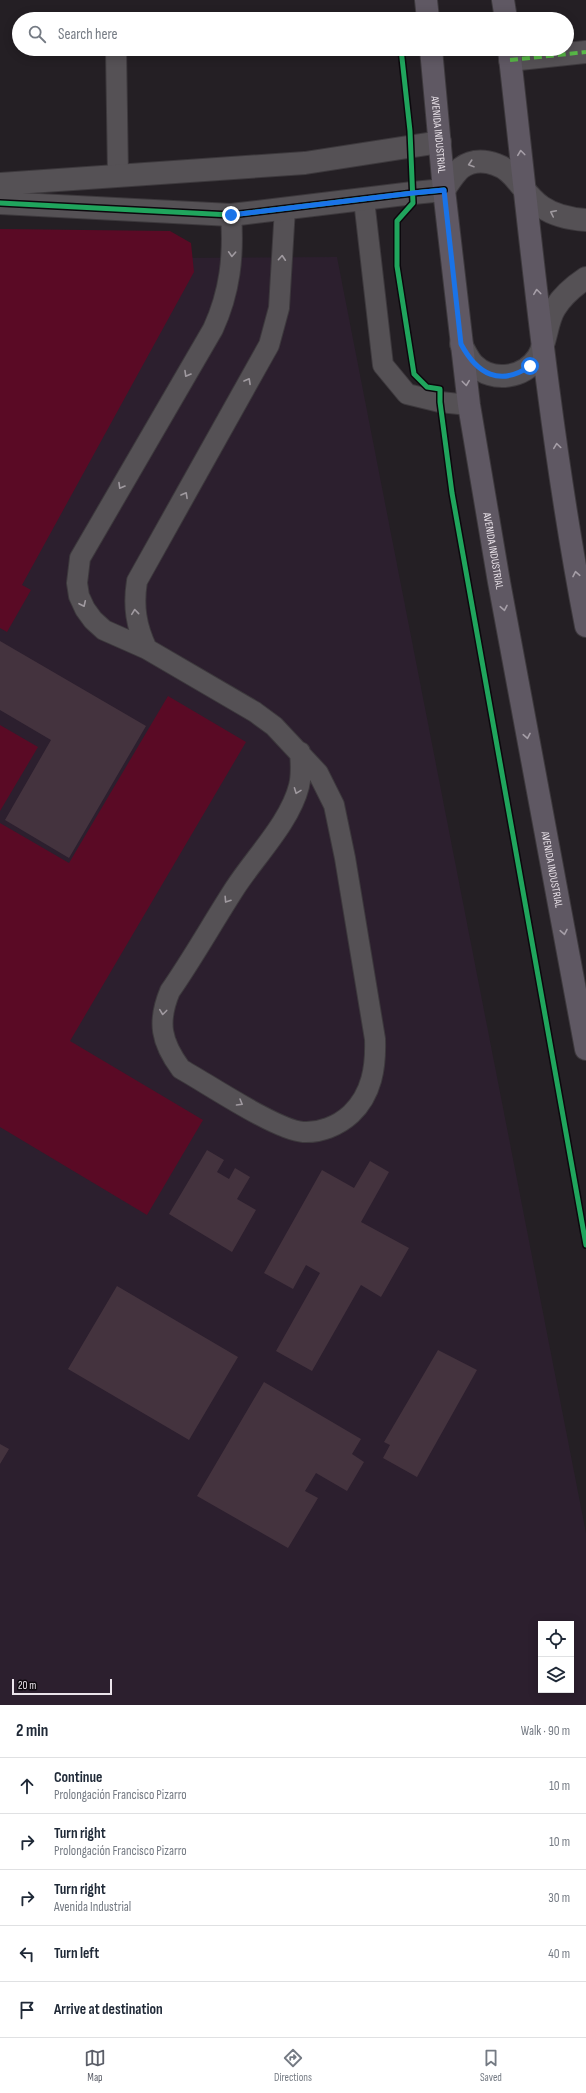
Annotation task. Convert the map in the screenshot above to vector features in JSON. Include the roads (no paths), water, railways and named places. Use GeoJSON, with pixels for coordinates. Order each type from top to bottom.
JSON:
{"type":"FeatureCollection","features":[{"type":"Feature","properties":{"kind":"main road"},"geometry":{"type":"LineString","coordinates":[[426,0],[427,12]]}},
{"type":"Feature","properties":{"kind":"main road"},"geometry":{"type":"LineString","coordinates":[[504,0],[505,12]]}},
{"type":"Feature","properties":{"kind":"main road","name":"AVENIDA INDUSTRIAL"},"geometry":{"type":"LineString","coordinates":[[432,56],[444,190],[469,405],[497,575],[586,1049]]}},
{"type":"Feature","properties":{"kind":"main road"},"geometry":{"type":"LineString","coordinates":[[510,56],[543,345],[575,568],[586,626]]}},
{"type":"Feature","properties":{"kind":"street"},"geometry":{"type":"LineString","coordinates":[[574,52],[586,52]]}},
{"type":"Feature","properties":{"kind":"street"},"geometry":{"type":"LineString","coordinates":[[0,184],[304,163],[440,142]]}},
{"type":"Feature","properties":{"kind":"street"},"geometry":{"type":"LineString","coordinates":[[0,203],[231,215],[444,190],[460,169],[471,162],[485,161],[499,165],[512,175],[525,192],[542,208],[559,216],[586,220]]}},
{"type":"Feature","properties":{"kind":"street"},"geometry":{"type":"LineString","coordinates":[[461,344],[475,365],[485,372],[496,376],[509,376],[520,373],[530,366],[538,356],[555,308],[572,288],[586,278]]}},
{"type":"Feature","properties":{"kind":"lane"},"geometry":{"type":"LineString","coordinates":[[116,56],[118,176]]}},
{"type":"Feature","properties":{"kind":"lane"},"geometry":{"type":"LineString","coordinates":[[364,200],[383,364],[407,394],[440,402],[469,405]]}},
{"type":"Feature","properties":{"kind":"lane"},"geometry":{"type":"LineString","coordinates":[[147,649],[138,631],[135,613],[134,597],[137,581],[269,345],[279,308],[285,208]]}},
{"type":"Feature","properties":{"kind":"lane"},"geometry":{"type":"LineString","coordinates":[[231,215],[233,240],[231,265],[227,290],[221,310],[212,329],[80,558],[77,570],[79,596],[85,609],[93,620],[104,630],[147,649],[255,712],[274,726],[300,752],[318,773],[334,805],[345,858],[376,1058],[373,1076],[358,1108],[346,1119],[332,1127],[317,1131],[303,1132],[274,1123],[181,1069],[171,1056],[164,1041],[162,1025],[163,1007],[170,990],[236,887],[280,825],[292,802],[299,786],[301,769],[300,752]]}}]}
